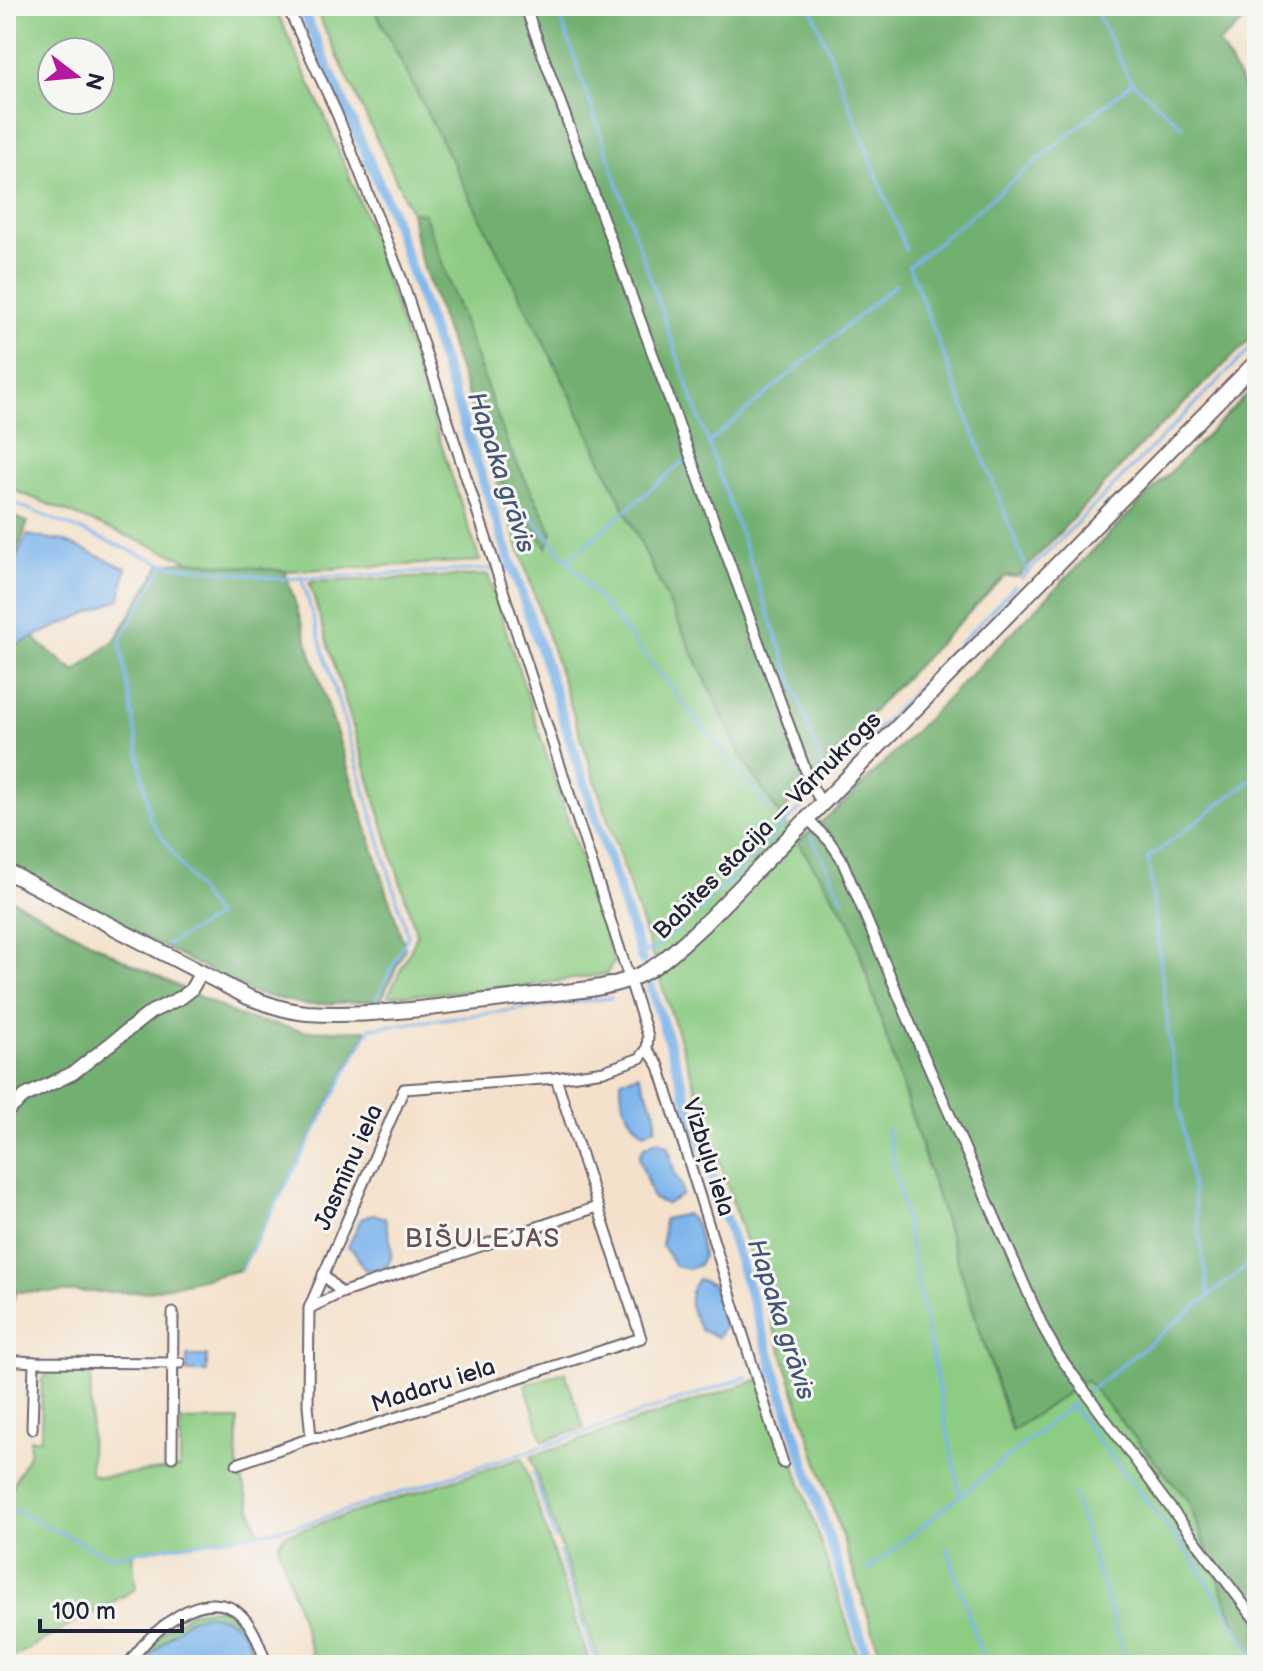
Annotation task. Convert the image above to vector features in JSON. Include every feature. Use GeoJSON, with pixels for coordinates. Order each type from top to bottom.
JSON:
{"type":"FeatureCollection","features":[{"type":"Feature","properties":{"kind":"main road","name":"Babītes stacija — Vārnukrogs"},"geometry":{"type":"LineString","coordinates":[[6,871],[248,997],[277,1008],[305,1013],[351,1014],[461,1004],[629,980],[680,947],[1257,361]]}},
{"type":"Feature","properties":{"kind":"street"},"geometry":{"type":"LineString","coordinates":[[287,6],[337,114],[402,280],[648,1036],[647,1049]]}},
{"type":"Feature","properties":{"kind":"street"},"geometry":{"type":"LineString","coordinates":[[525,6],[806,770],[822,803]]}},
{"type":"Feature","properties":{"kind":"street"},"geometry":{"type":"LineString","coordinates":[[808,819],[841,858],[1044,1329],[1058,1354],[1139,1466],[1257,1622]]}},
{"type":"Feature","properties":{"kind":"street"},"geometry":{"type":"LineString","coordinates":[[6,1112],[25,1096],[73,1073],[151,1012],[182,997],[191,990],[200,974]]}},
{"type":"Feature","properties":{"kind":"street","name":"Jasmīnu iela"},"geometry":{"type":"LineString","coordinates":[[311,1438],[308,1405],[309,1308],[404,1089],[556,1078],[604,1071],[628,1065],[647,1049]]}},
{"type":"Feature","properties":{"kind":"street","name":"Vizbuļu iela"},"geometry":{"type":"LineString","coordinates":[[647,1049],[659,1066],[783,1463]]}},
{"type":"Feature","properties":{"kind":"street"},"geometry":{"type":"LineString","coordinates":[[309,1308],[341,1293],[597,1207],[556,1078]]}},
{"type":"Feature","properties":{"kind":"street","name":"Madaru iela"},"geometry":{"type":"LineString","coordinates":[[237,1464],[311,1438],[339,1436],[641,1338],[597,1207]]}},
{"type":"Feature","properties":{"kind":"street"},"geometry":{"type":"LineString","coordinates":[[323,1274],[341,1293]]}},
{"type":"Feature","properties":{"kind":"street"},"geometry":{"type":"LineString","coordinates":[[172,1457],[176,1363],[173,1313]]}},
{"type":"Feature","properties":{"kind":"street"},"geometry":{"type":"LineString","coordinates":[[6,1360],[176,1363]]}},
{"type":"Feature","properties":{"kind":"street"},"geometry":{"type":"LineString","coordinates":[[32,1429],[34,1362]]}},
{"type":"Feature","properties":{"kind":"street"},"geometry":{"type":"LineString","coordinates":[[128,1665],[145,1643],[166,1625],[191,1609],[206,1604],[222,1604],[241,1615],[257,1639],[267,1665]]}},
{"type":"Feature","properties":{"kind":"green space"},"geometry":{"type":"Polygon","coordinates":[[[6,6],[274,6],[323,112],[363,210],[480,561],[285,571],[189,561],[6,487],[6,6]]]}},
{"type":"Feature","properties":{"kind":"green space"},"geometry":{"type":"Polygon","coordinates":[[[314,6],[373,6],[572,398],[743,759],[850,922],[1011,1430],[1086,1379],[1188,1500],[1236,1626],[1257,1659],[1257,1665],[884,1665],[493,468],[547,547],[552,531],[509,448],[424,214],[411,212],[314,6]]]}},
{"type":"Feature","properties":{"kind":"green space"},"geometry":{"type":"Polygon","coordinates":[[[373,6],[1257,6],[1257,11],[1219,43],[1257,111],[1257,333],[1144,442],[1018,577],[1005,576],[888,695],[780,815],[743,759],[572,398],[373,6]]]}},
{"type":"Feature","properties":{"kind":"green space"},"geometry":{"type":"Polygon","coordinates":[[[411,212],[424,213],[509,448],[552,531],[547,548],[493,468],[417,248],[411,212]]]}},
{"type":"Feature","properties":{"kind":"green space"},"geometry":{"type":"Polygon","coordinates":[[[1257,384],[1257,1659],[1236,1626],[1188,1500],[1086,1380],[1012,1431],[850,922],[798,842],[849,798],[1257,384]]]}},
{"type":"Feature","properties":{"kind":"green space"},"geometry":{"type":"Polygon","coordinates":[[[6,514],[28,522],[6,580],[6,514]]]}},
{"type":"Feature","properties":{"kind":"green space"},"geometry":{"type":"Polygon","coordinates":[[[189,561],[285,571],[405,948],[381,1000],[306,1005],[250,992],[6,866],[6,649],[34,636],[75,672],[115,640],[161,564],[189,561]]]}},
{"type":"Feature","properties":{"kind":"green space"},"geometry":{"type":"Polygon","coordinates":[[[488,575],[614,962],[606,974],[506,989],[388,996],[417,936],[309,582],[488,575]]]}},
{"type":"Feature","properties":{"kind":"green space"},"geometry":{"type":"Polygon","coordinates":[[[6,896],[124,960],[241,1017],[304,1031],[367,1030],[241,1270],[145,1292],[16,1292],[6,1266],[6,896]]]}},
{"type":"Feature","properties":{"kind":"green space"},"geometry":{"type":"Polygon","coordinates":[[[6,1266],[16,1292],[6,1321],[6,1266]]]}},
{"type":"Feature","properties":{"kind":"green space"},"geometry":{"type":"Polygon","coordinates":[[[91,1370],[90,1473],[100,1477],[180,1468],[181,1421],[238,1420],[237,1464],[259,1533],[132,1553],[136,1589],[6,1661],[6,1498],[29,1454],[30,1439],[41,1439],[42,1379],[50,1372],[91,1370]]]}},
{"type":"Feature","properties":{"kind":"green space"},"geometry":{"type":"Polygon","coordinates":[[[565,1372],[584,1428],[543,1441],[525,1385],[565,1372]]]}},
{"type":"Feature","properties":{"kind":"green space"},"geometry":{"type":"Polygon","coordinates":[[[766,1377],[861,1665],[600,1665],[531,1457],[766,1377]]]}},
{"type":"Feature","properties":{"kind":"green space"},"geometry":{"type":"Polygon","coordinates":[[[522,1458],[590,1665],[315,1665],[278,1545],[284,1535],[522,1458]]]}},
{"type":"Feature","properties":{"kind":"green space"},"geometry":{"type":"Polygon","coordinates":[[[223,1608],[242,1624],[259,1665],[255,1665],[252,1653],[172,1633],[140,1665],[135,1665],[164,1631],[193,1611],[223,1608]]]}},
{"type":"Feature","properties":{"kind":"water"},"geometry":{"type":"Polygon","coordinates":[[[27,535],[64,541],[126,568],[120,599],[6,649],[6,581],[27,535]]]}},
{"type":"Feature","properties":{"kind":"water"},"geometry":{"type":"Polygon","coordinates":[[[639,1074],[656,1113],[656,1127],[644,1133],[629,1116],[621,1088],[621,1080],[639,1074]]]}},
{"type":"Feature","properties":{"kind":"water"},"geometry":{"type":"Polygon","coordinates":[[[658,1140],[668,1146],[675,1175],[681,1184],[682,1195],[667,1204],[653,1199],[639,1157],[644,1147],[658,1140]]]}},
{"type":"Feature","properties":{"kind":"water"},"geometry":{"type":"Polygon","coordinates":[[[373,1214],[385,1218],[391,1246],[390,1262],[385,1267],[364,1269],[354,1251],[348,1247],[361,1219],[373,1214]]]}},
{"type":"Feature","properties":{"kind":"water"},"geometry":{"type":"Polygon","coordinates":[[[686,1214],[696,1224],[703,1256],[699,1265],[688,1269],[675,1266],[662,1245],[664,1219],[686,1214]]]}},
{"type":"Feature","properties":{"kind":"water"},"geometry":{"type":"Polygon","coordinates":[[[698,1279],[713,1285],[724,1327],[718,1337],[702,1331],[692,1312],[691,1293],[698,1279]]]}},
{"type":"Feature","properties":{"kind":"water"},"geometry":{"type":"Polygon","coordinates":[[[187,1356],[207,1356],[207,1372],[187,1372],[187,1356]]]}},
{"type":"Feature","properties":{"kind":"water"},"geometry":{"type":"Polygon","coordinates":[[[204,1614],[226,1619],[240,1628],[249,1643],[255,1665],[140,1665],[186,1621],[204,1614]]]}},
{"type":"Feature","properties":{"kind":"waterway","name":"Hapaka grāvis"},"geometry":{"type":"LineString","coordinates":[[301,6],[390,208],[543,656],[642,960]]}},
{"type":"Feature","properties":{"kind":"waterway"},"geometry":{"type":"LineString","coordinates":[[557,6],[825,773],[832,778]]}},
{"type":"Feature","properties":{"kind":"waterway"},"geometry":{"type":"LineString","coordinates":[[811,6],[906,250]]}},
{"type":"Feature","properties":{"kind":"waterway"},"geometry":{"type":"LineString","coordinates":[[1093,6],[1130,80],[1183,127]]}},
{"type":"Feature","properties":{"kind":"waterway"},"geometry":{"type":"LineString","coordinates":[[1028,573],[909,266],[1133,82]]}},
{"type":"Feature","properties":{"kind":"waterway"},"geometry":{"type":"LineString","coordinates":[[708,443],[896,284]]}},
{"type":"Feature","properties":{"kind":"waterway"},"geometry":{"type":"LineString","coordinates":[[1022,578],[1257,342]]}},
{"type":"Feature","properties":{"kind":"waterway"},"geometry":{"type":"LineString","coordinates":[[568,560],[684,461]]}},
{"type":"Feature","properties":{"kind":"waterway"},"geometry":{"type":"LineString","coordinates":[[6,500],[164,564],[282,579],[513,568]]}},
{"type":"Feature","properties":{"kind":"waterway"},"geometry":{"type":"LineString","coordinates":[[533,518],[769,808]]}},
{"type":"Feature","properties":{"kind":"waterway"},"geometry":{"type":"LineString","coordinates":[[164,564],[120,641],[150,819],[216,917],[167,945]]}},
{"type":"Feature","properties":{"kind":"waterway"},"geometry":{"type":"LineString","coordinates":[[301,576],[408,936],[376,1000]]}},
{"type":"Feature","properties":{"kind":"waterway"},"geometry":{"type":"LineString","coordinates":[[823,786],[1015,586]]}},
{"type":"Feature","properties":{"kind":"waterway"},"geometry":{"type":"LineString","coordinates":[[1209,1297],[1170,1044],[1148,858],[1257,776]]}},
{"type":"Feature","properties":{"kind":"waterway"},"geometry":{"type":"LineString","coordinates":[[641,954],[655,948],[704,906],[803,805]]}},
{"type":"Feature","properties":{"kind":"waterway"},"geometry":{"type":"LineString","coordinates":[[811,836],[843,899]]}},
{"type":"Feature","properties":{"kind":"waterway","name":"Hapaka grāvis"},"geometry":{"type":"LineString","coordinates":[[651,987],[870,1665]]}},
{"type":"Feature","properties":{"kind":"waterway"},"geometry":{"type":"LineString","coordinates":[[241,1270],[370,1028],[611,998]]}},
{"type":"Feature","properties":{"kind":"waterway"},"geometry":{"type":"LineString","coordinates":[[887,1128],[960,1495]]}},
{"type":"Feature","properties":{"kind":"waterway"},"geometry":{"type":"LineString","coordinates":[[1089,1391],[1257,1258]]}},
{"type":"Feature","properties":{"kind":"waterway"},"geometry":{"type":"LineString","coordinates":[[761,1372],[773,1369]]}},
{"type":"Feature","properties":{"kind":"waterway"},"geometry":{"type":"LineString","coordinates":[[6,1506],[109,1556],[259,1533],[304,1524],[747,1377]]}},
{"type":"Feature","properties":{"kind":"waterway"},"geometry":{"type":"LineString","coordinates":[[867,1571],[1079,1399]]}},
{"type":"Feature","properties":{"kind":"waterway"},"geometry":{"type":"LineString","coordinates":[[1071,1406],[1197,1565],[1257,1660]]}},
{"type":"Feature","properties":{"kind":"waterway"},"geometry":{"type":"LineString","coordinates":[[533,1473],[555,1539]]}},
{"type":"Feature","properties":{"kind":"waterway"},"geometry":{"type":"LineString","coordinates":[[1073,1494],[1128,1665]]}},
{"type":"Feature","properties":{"kind":"waterway"},"geometry":{"type":"LineString","coordinates":[[947,1547],[985,1665]]}},
{"type":"Feature","properties":{"kind":"waterway"},"geometry":{"type":"LineString","coordinates":[[559,1552],[596,1665]]}},
{"type":"Feature","properties":{"kind":"district","name":"BIŠULEJAS"},"geometry":{"type":"Point","coordinates":[483,1238]}}]}
